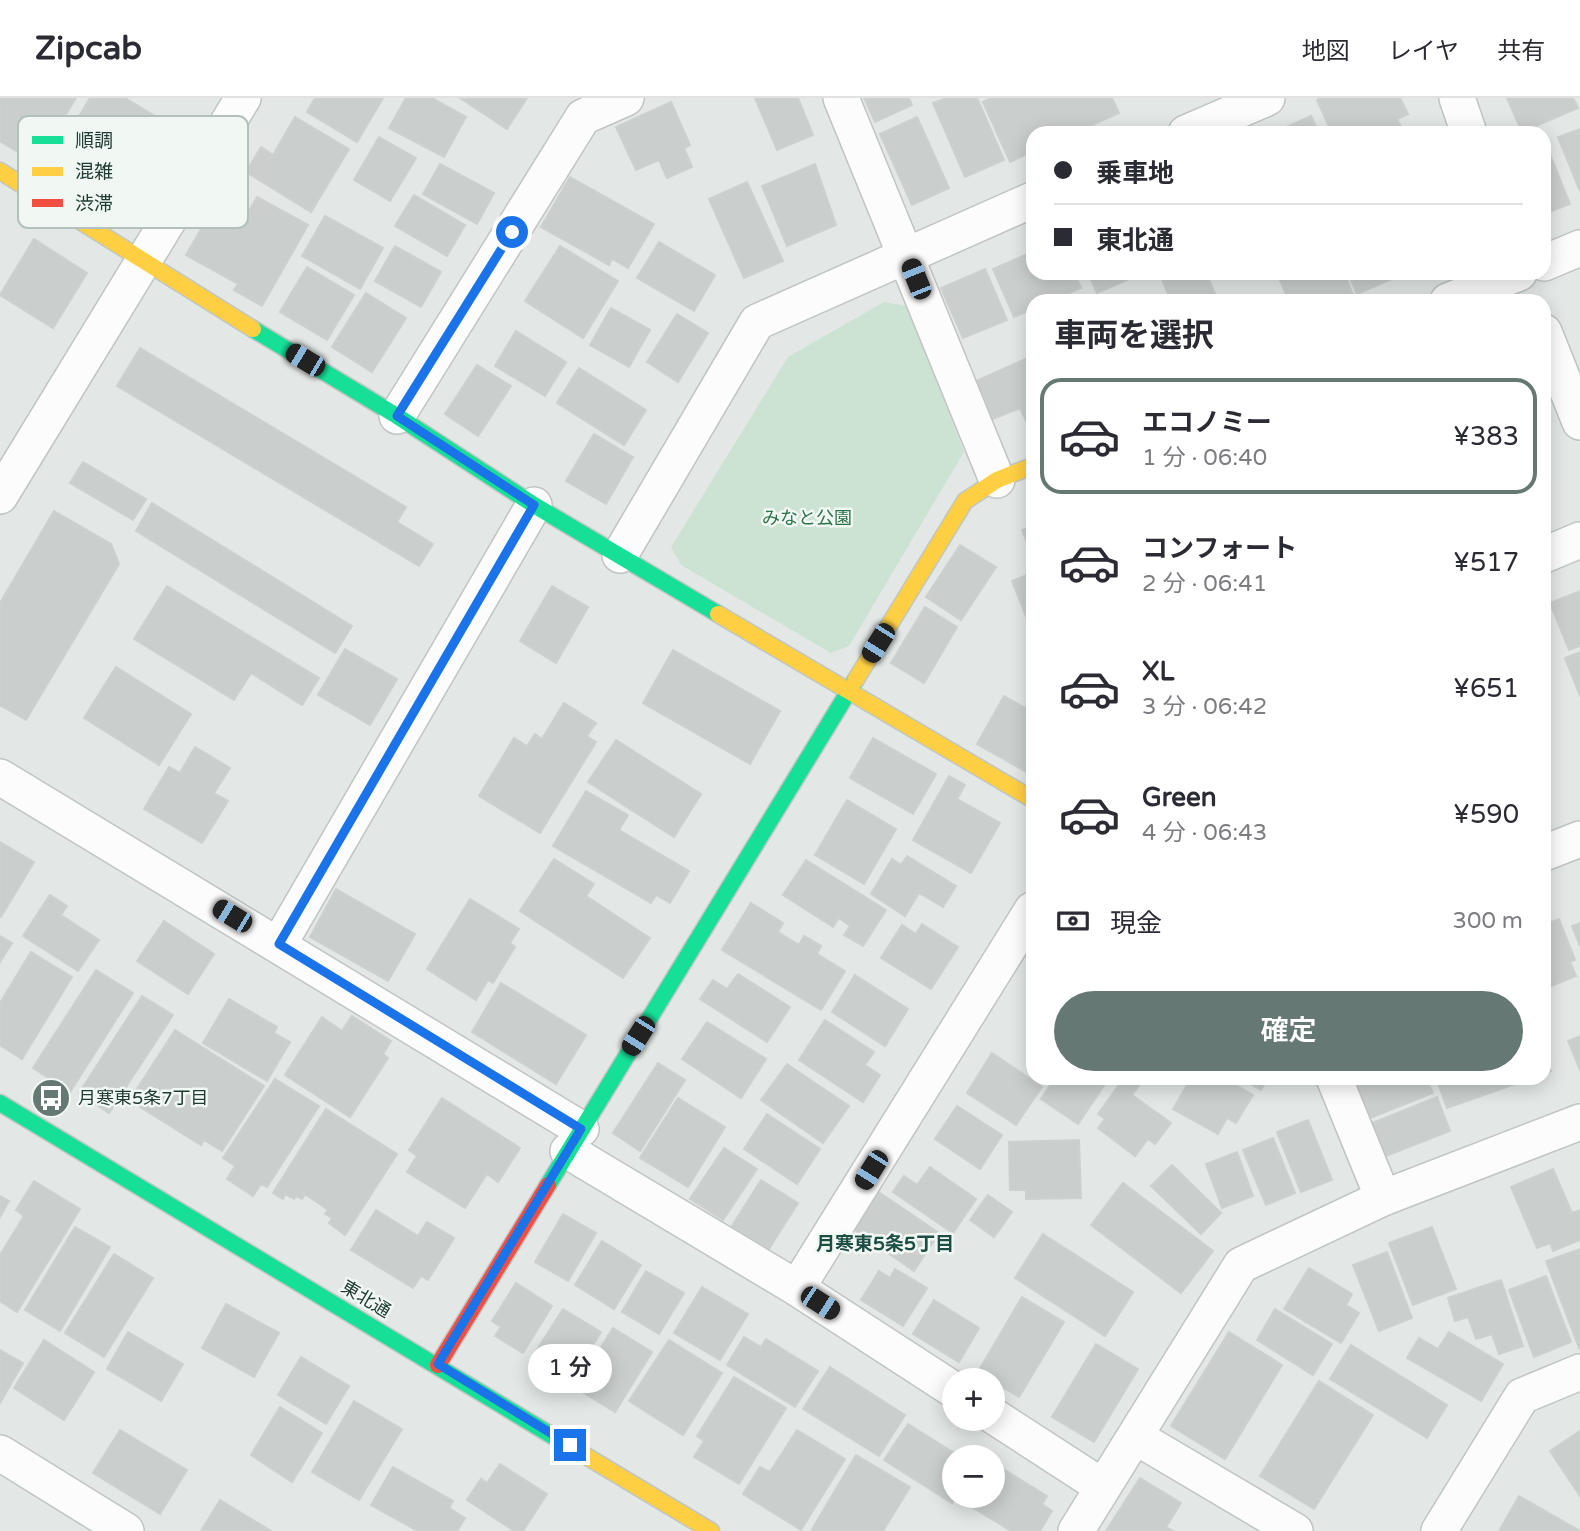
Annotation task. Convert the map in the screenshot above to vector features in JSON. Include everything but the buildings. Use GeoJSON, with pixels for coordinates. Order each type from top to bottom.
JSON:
{"type":"FeatureCollection","features":[{"type":"Feature","properties":{"kind":"street"},"geometry":{"type":"LineString","coordinates":[[232,116],[243,98]]}},
{"type":"Feature","properties":{"kind":"street"},"geometry":{"type":"LineString","coordinates":[[397,416],[583,117],[626,98]]}},
{"type":"Feature","properties":{"kind":"street"},"geometry":{"type":"LineString","coordinates":[[841,98],[997,480]]}},
{"type":"Feature","properties":{"kind":"street"},"geometry":{"type":"LineString","coordinates":[[1202,126],[1267,98]]}},
{"type":"Feature","properties":{"kind":"street"},"geometry":{"type":"LineString","coordinates":[[1457,98],[1467,126]]}},
{"type":"Feature","properties":{"kind":"street"},"geometry":{"type":"LineString","coordinates":[[0,171],[18,182]]}},
{"type":"Feature","properties":{"kind":"street"},"geometry":{"type":"LineString","coordinates":[[620,555],[757,322],[1026,203]]}},
{"type":"Feature","properties":{"kind":"street"},"geometry":{"type":"LineString","coordinates":[[90,228],[397,416],[534,505],[1026,795]]}},
{"type":"Feature","properties":{"kind":"street"},"geometry":{"type":"LineString","coordinates":[[4,479],[164,228]]}},
{"type":"Feature","properties":{"kind":"street"},"geometry":{"type":"LineString","coordinates":[[1551,260],[1580,248]]}},
{"type":"Feature","properties":{"kind":"street"},"geometry":{"type":"LineString","coordinates":[[1466,294],[1501,280]]}},
{"type":"Feature","properties":{"kind":"street"},"geometry":{"type":"LineString","coordinates":[[1551,350],[1580,422]]}},
{"type":"Feature","properties":{"kind":"street"},"geometry":{"type":"LineString","coordinates":[[438,1364],[965,501],[997,480],[1026,468]]}},
{"type":"Feature","properties":{"kind":"street"},"geometry":{"type":"LineString","coordinates":[[279,944],[534,505]]}},
{"type":"Feature","properties":{"kind":"street"},"geometry":{"type":"LineString","coordinates":[[1551,552],[1580,540]]}},
{"type":"Feature","properties":{"kind":"street"},"geometry":{"type":"LineString","coordinates":[[0,777],[279,944],[942,1382]]}},
{"type":"Feature","properties":{"kind":"street"},"geometry":{"type":"LineString","coordinates":[[1551,850],[1580,839]]}},
{"type":"Feature","properties":{"kind":"street"},"geometry":{"type":"LineString","coordinates":[[797,1288],[1026,920]]}},
{"type":"Feature","properties":{"kind":"street"},"geometry":{"type":"LineString","coordinates":[[1337,1085],[1383,1198]]}},
{"type":"Feature","properties":{"kind":"street","name":"東北通"},"geometry":{"type":"LineString","coordinates":[[0,1103],[438,1364],[673,1521],[711,1531]]}},
{"type":"Feature","properties":{"kind":"street"},"geometry":{"type":"LineString","coordinates":[[1076,1531],[1241,1265],[1383,1198],[1580,1122]]}},
{"type":"Feature","properties":{"kind":"street"},"geometry":{"type":"LineString","coordinates":[[1439,1531],[1522,1396],[1580,1372]]}},
{"type":"Feature","properties":{"kind":"street"},"geometry":{"type":"LineString","coordinates":[[1005,1423],[1103,1487]]}},
{"type":"Feature","properties":{"kind":"street"},"geometry":{"type":"LineString","coordinates":[[1136,1437],[1295,1531]]}},
{"type":"Feature","properties":{"kind":"street"},"geometry":{"type":"LineString","coordinates":[[0,1453],[126,1531]]}},
{"type":"Feature","properties":{"kind":"green space","name":"みなと公園"},"geometry":{"type":"Polygon","coordinates":[[[884,302],[907,306],[964,452],[849,646],[831,653],[681,565],[671,547],[788,357],[884,302]]]}},
{"type":"Feature","properties":{"kind":"traffic: fast"},"geometry":{"type":"LineString","coordinates":[[253,329],[397,416],[534,505],[718,614]]}},
{"type":"Feature","properties":{"kind":"traffic: fast"},"geometry":{"type":"LineString","coordinates":[[548,1185],[855,681]]}},
{"type":"Feature","properties":{"kind":"traffic: fast"},"geometry":{"type":"LineString","coordinates":[[0,1103],[561,1441]]}},
{"type":"Feature","properties":{"kind":"traffic: slow"},"geometry":{"type":"LineString","coordinates":[[0,171],[18,182]]}},
{"type":"Feature","properties":{"kind":"traffic: slow"},"geometry":{"type":"LineString","coordinates":[[91,228],[253,329]]}},
{"type":"Feature","properties":{"kind":"traffic: slow"},"geometry":{"type":"LineString","coordinates":[[855,681],[965,501],[997,480],[1026,468]]}},
{"type":"Feature","properties":{"kind":"traffic: slow"},"geometry":{"type":"LineString","coordinates":[[718,614],[1026,795]]}},
{"type":"Feature","properties":{"kind":"traffic: slow"},"geometry":{"type":"LineString","coordinates":[[561,1441],[711,1531]]}},
{"type":"Feature","properties":{"kind":"traffic: jam"},"geometry":{"type":"LineString","coordinates":[[438,1365],[548,1185]]}},
{"type":"Feature","properties":{"kind":"place","name":"月寒東5条7丁目"},"geometry":{"type":"Point","coordinates":[51,1098]}},
{"type":"Feature","properties":{"kind":"district","name":"月寒東5条5丁目"},"geometry":{"type":"Point","coordinates":[885,1243]}},
{"type":"Feature","properties":{"kind":"route"},"geometry":{"type":"LineString","coordinates":[[512,232],[397,416],[534,505],[279,944],[581,1129],[438,1364],[570,1445]]}}]}
